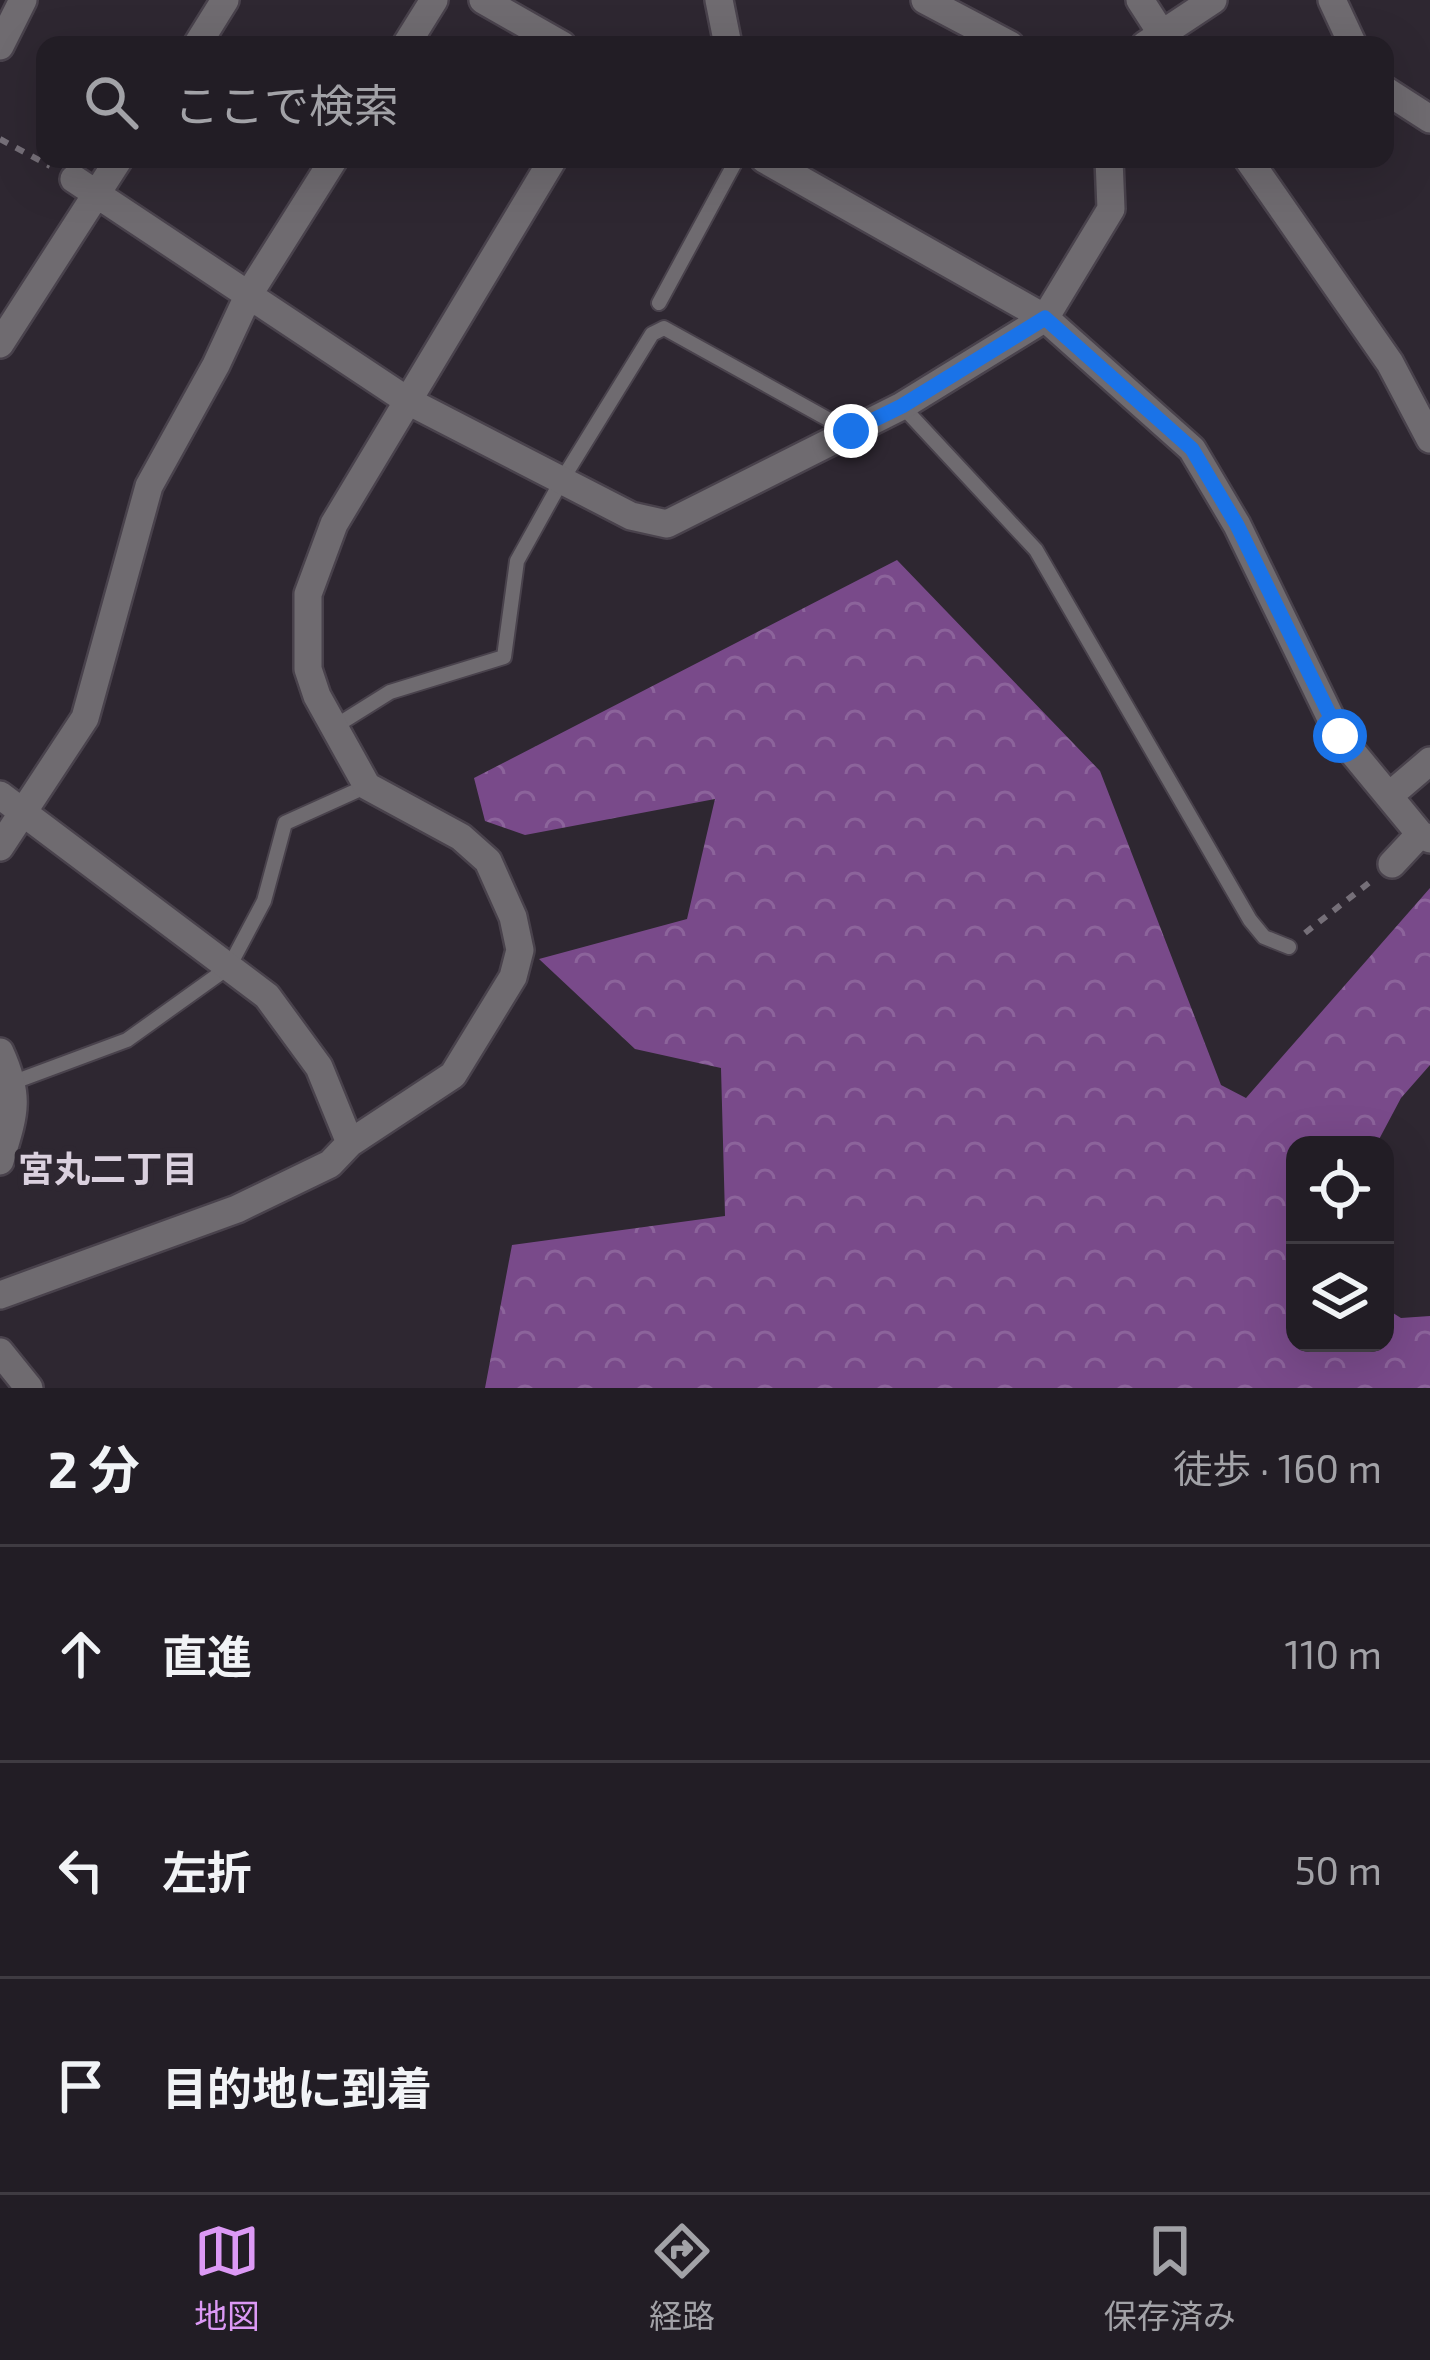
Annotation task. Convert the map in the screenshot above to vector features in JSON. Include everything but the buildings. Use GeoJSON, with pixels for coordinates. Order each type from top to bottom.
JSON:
{"type":"FeatureCollection","features":[{"type":"Feature","properties":{"kind":"street"},"geometry":{"type":"LineString","coordinates":[[0,46],[23,0]]}},
{"type":"Feature","properties":{"kind":"street"},"geometry":{"type":"LineString","coordinates":[[203,36],[225,0]]}},
{"type":"Feature","properties":{"kind":"street"},"geometry":{"type":"LineString","coordinates":[[412,36],[434,0]]}},
{"type":"Feature","properties":{"kind":"street"},"geometry":{"type":"LineString","coordinates":[[483,0],[546,36]]}},
{"type":"Feature","properties":{"kind":"street"},"geometry":{"type":"LineString","coordinates":[[719,0],[726,36]]}},
{"type":"Feature","properties":{"kind":"street"},"geometry":{"type":"LineString","coordinates":[[925,0],[993,36]]}},
{"type":"Feature","properties":{"kind":"street"},"geometry":{"type":"LineString","coordinates":[[1140,0],[1156,36]]}},
{"type":"Feature","properties":{"kind":"street"},"geometry":{"type":"LineString","coordinates":[[1165,36],[1213,0]]}},
{"type":"Feature","properties":{"kind":"street"},"geometry":{"type":"LineString","coordinates":[[1332,0],[1349,36]]}},
{"type":"Feature","properties":{"kind":"street"},"geometry":{"type":"LineString","coordinates":[[1394,96],[1430,119]]}},
{"type":"Feature","properties":{"kind":"street"},"geometry":{"type":"LineString","coordinates":[[0,344],[86,186],[108,168]]}},
{"type":"Feature","properties":{"kind":"street"},"geometry":{"type":"LineString","coordinates":[[0,847],[85,718],[149,487],[249,294],[328,168]]}},
{"type":"Feature","properties":{"kind":"street"},"geometry":{"type":"LineString","coordinates":[[0,1295],[237,1208],[330,1164],[350,1143],[453,1075],[513,977],[520,950],[513,917],[488,861],[461,837],[367,786],[334,727],[308,669],[308,594],[334,524],[548,168]]}},
{"type":"Feature","properties":{"kind":"street"},"geometry":{"type":"LineString","coordinates":[[780,168],[1045,318],[1192,449],[1237,525],[1340,736],[1425,836],[1392,864]]}},
{"type":"Feature","properties":{"kind":"street"},"geometry":{"type":"LineString","coordinates":[[86,186],[407,400],[631,516],[667,524],[902,406],[1045,318],[1111,209],[1109,168]]}},
{"type":"Feature","properties":{"kind":"street"},"geometry":{"type":"LineString","coordinates":[[1254,168],[1390,363],[1430,439]]}},
{"type":"Feature","properties":{"kind":"street"},"geometry":{"type":"LineString","coordinates":[[1389,796],[1430,761]]}},
{"type":"Feature","properties":{"kind":"street"},"geometry":{"type":"LineString","coordinates":[[0,795],[267,996],[319,1067],[350,1143]]}},
{"type":"Feature","properties":{"kind":"street"},"geometry":{"type":"LineString","coordinates":[[0,1052],[14,1082],[16,1109],[0,1160]]}},
{"type":"Feature","properties":{"kind":"street"},"geometry":{"type":"LineString","coordinates":[[0,1352],[29,1388]]}},
{"type":"Feature","properties":{"kind":"lane"},"geometry":{"type":"LineString","coordinates":[[658,303],[732,168]]}},
{"type":"Feature","properties":{"kind":"lane"},"geometry":{"type":"LineString","coordinates":[[334,727],[390,692],[504,657],[517,561],[652,334],[664,328],[851,431]]}},
{"type":"Feature","properties":{"kind":"lane"},"geometry":{"type":"LineString","coordinates":[[902,406],[1036,550],[1250,920],[1264,937],[1289,946]]}},
{"type":"Feature","properties":{"kind":"lane"},"geometry":{"type":"LineString","coordinates":[[14,1082],[128,1040],[229,968],[264,901],[285,823],[367,786]]}},
{"type":"Feature","properties":{"kind":"path"},"geometry":{"type":"LineString","coordinates":[[0,139],[36,159]]}},
{"type":"Feature","properties":{"kind":"path"},"geometry":{"type":"LineString","coordinates":[[53,168],[86,186]]}},
{"type":"Feature","properties":{"kind":"path"},"geometry":{"type":"LineString","coordinates":[[1289,946],[1392,864]]}},
{"type":"Feature","properties":{"kind":"green space"},"geometry":{"type":"Polygon","coordinates":[[[897,560],[1100,771],[1221,1085],[1246,1098],[1430,888],[1430,1065],[1401,1098],[1381,1136],[1286,1136],[1286,1352],[1394,1352],[1394,1314],[1401,1318],[1430,1316],[1430,1388],[485,1388],[512,1245],[725,1216],[721,1068],[635,1049],[539,959],[687,919],[715,799],[525,835],[485,821],[474,778],[897,560]]]}},
{"type":"Feature","properties":{"kind":"district","name":"宮丸二丁目"},"geometry":{"type":"Point","coordinates":[108,1169]}},
{"type":"Feature","properties":{"kind":"route"},"geometry":{"type":"LineString","coordinates":[[851,431],[902,406],[1045,318],[1192,449],[1237,525],[1340,736]]}}]}
